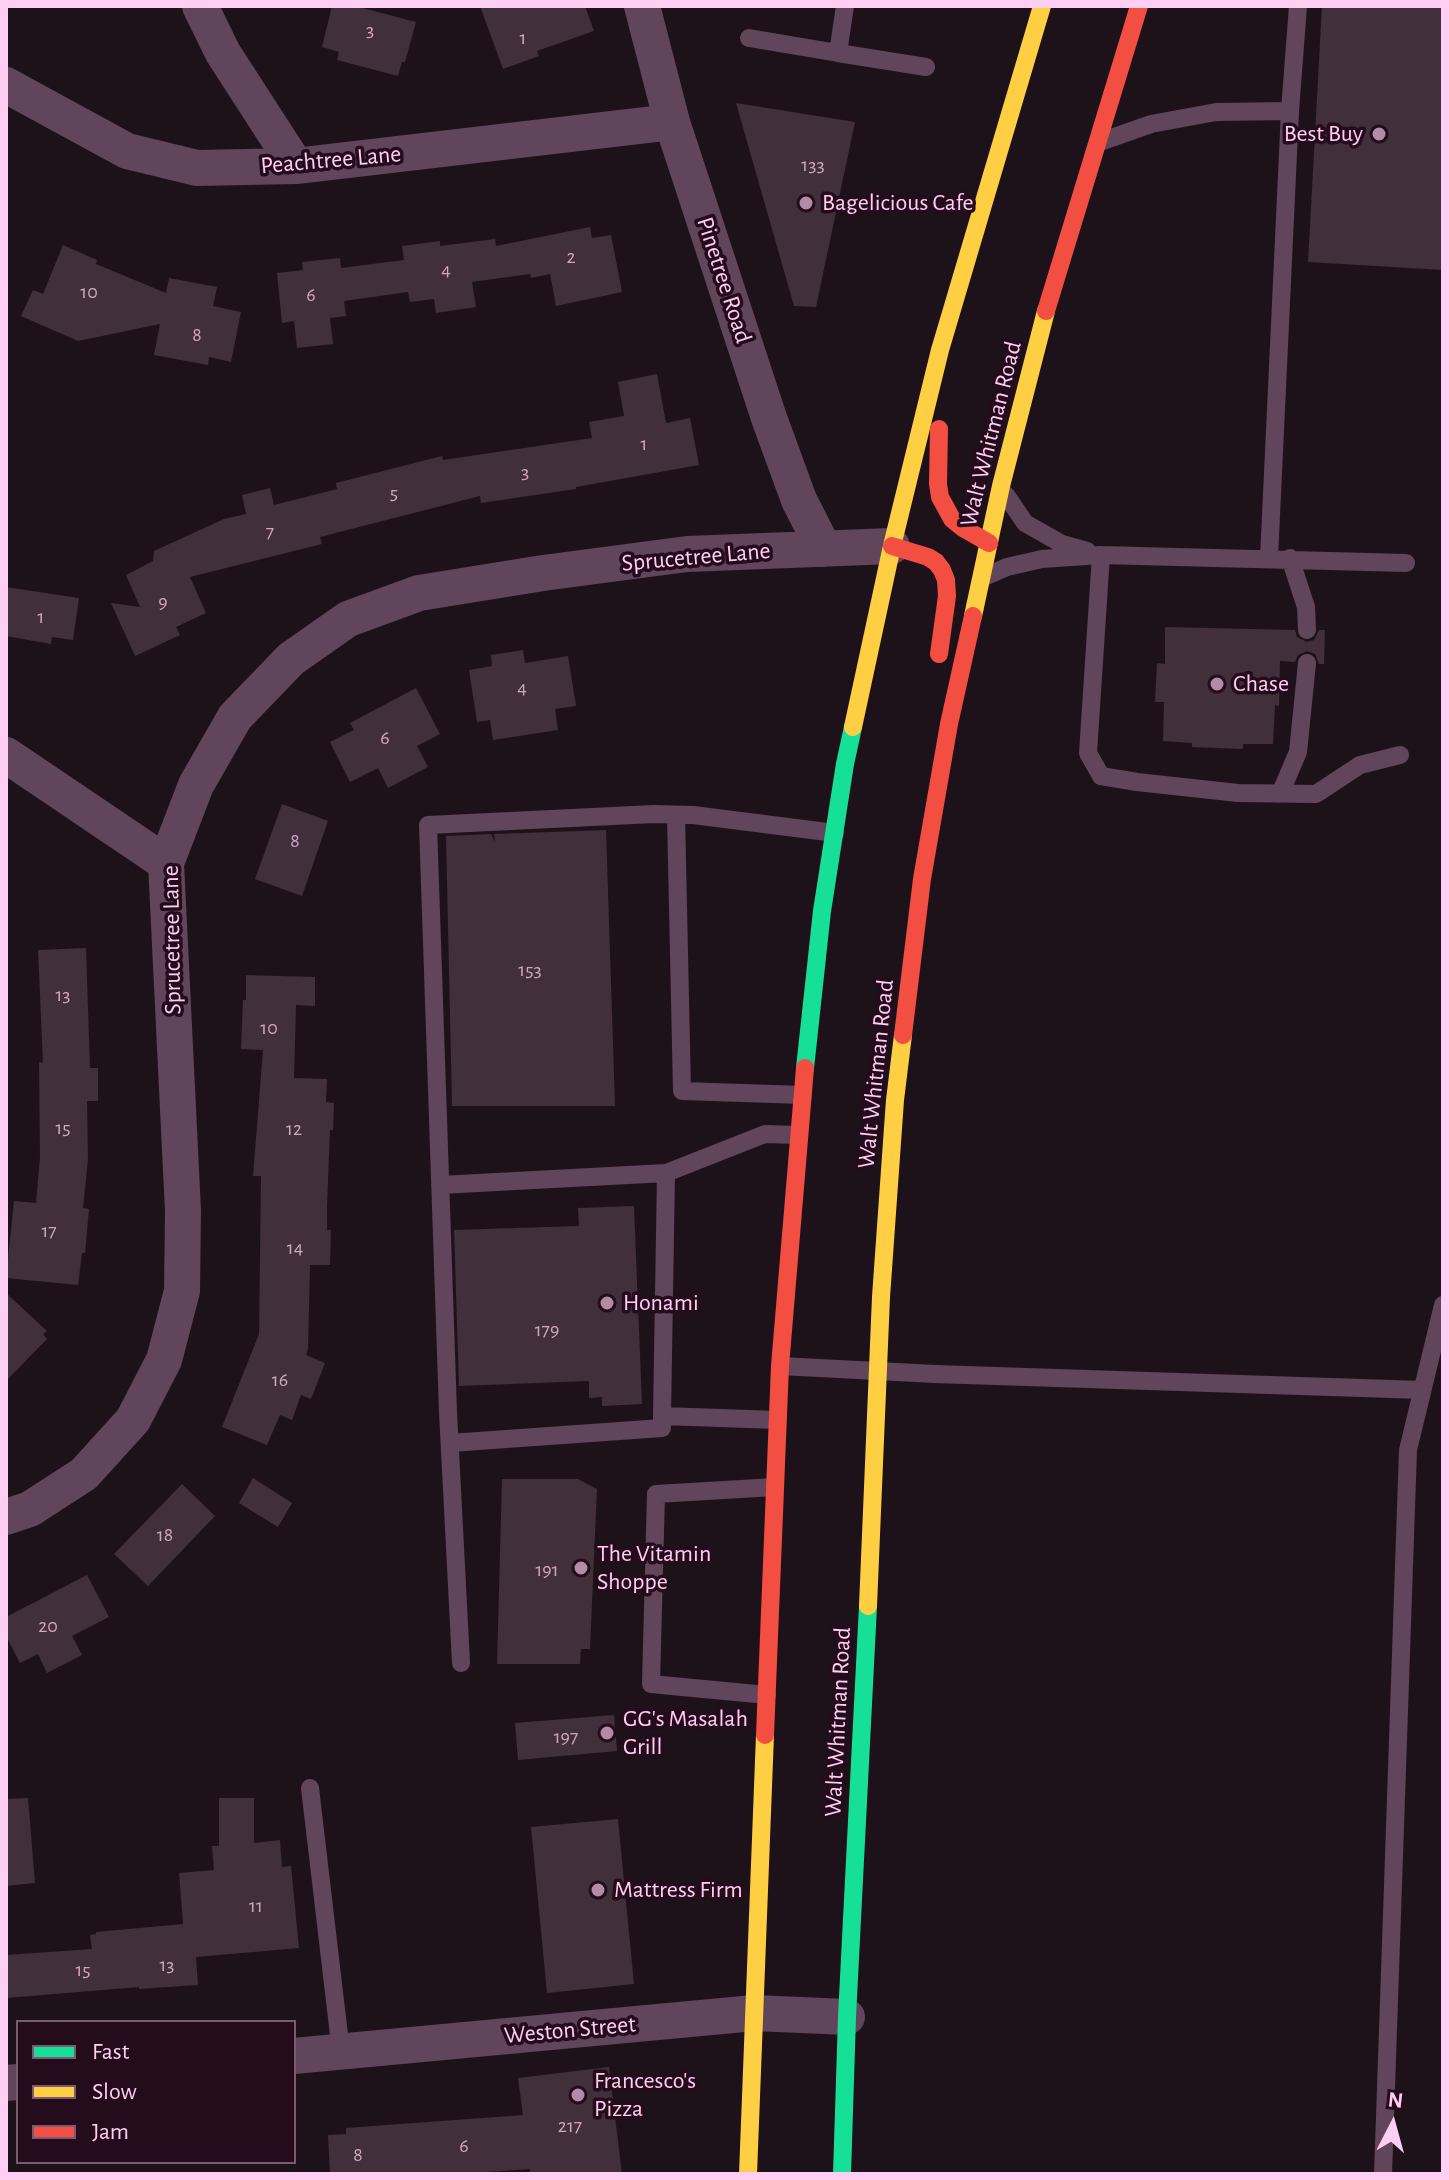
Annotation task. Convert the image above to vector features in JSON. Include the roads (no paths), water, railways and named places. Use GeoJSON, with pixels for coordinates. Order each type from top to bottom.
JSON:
{"type":"FeatureCollection","features":[{"type":"Feature","properties":{"kind":"main road"},"geometry":{"type":"LineString","coordinates":[[748,2174],[780,1366],[822,911],[845,764],[892,546],[940,350],[1042,6]]}},
{"type":"Feature","properties":{"kind":"main road","name":"Walt Whitman Road"},"geometry":{"type":"LineString","coordinates":[[842,2174],[881,1297],[895,1100],[922,879],[949,724],[1001,486],[1043,320],[1139,6]]}},
{"type":"Feature","properties":{"kind":"main road"},"geometry":{"type":"LineString","coordinates":[[940,350],[940,497],[952,519],[989,543]]}},
{"type":"Feature","properties":{"kind":"main road"},"geometry":{"type":"LineString","coordinates":[[892,546],[936,562],[946,580],[947,596],[937,669]]}},
{"type":"Feature","properties":{"kind":"main road"},"geometry":{"type":"LineString","coordinates":[[922,879],[928,740]]}},
{"type":"Feature","properties":{"kind":"street"},"geometry":{"type":"LineString","coordinates":[[200,6],[223,53],[296,166]]}},
{"type":"Feature","properties":{"kind":"street","name":"Pinetree Road"},"geometry":{"type":"LineString","coordinates":[[642,6],[672,122],[769,418],[799,500],[824,549]]}},
{"type":"Feature","properties":{"kind":"street","name":"Peachtree Lane"},"geometry":{"type":"LineString","coordinates":[[6,85],[127,151],[197,168],[296,166],[672,122]]}},
{"type":"Feature","properties":{"kind":"street","name":"Sprucetree Lane"},"geometry":{"type":"LineString","coordinates":[[6,1517],[30,1509],[84,1474],[133,1420],[164,1360],[182,1291],[183,1211],[166,863],[196,785],[235,717],[291,659],[348,619],[419,593],[687,554],[892,546]]}},
{"type":"Feature","properties":{"kind":"street"},"geometry":{"type":"LineString","coordinates":[[6,755],[166,863]]}},
{"type":"Feature","properties":{"kind":"street","name":"Weston Street"},"geometry":{"type":"LineString","coordinates":[[296,2056],[754,2013],[847,2017]]}},
{"type":"Feature","properties":{"kind":"lane"},"geometry":{"type":"LineString","coordinates":[[838,53],[845,6]]}},
{"type":"Feature","properties":{"kind":"lane"},"geometry":{"type":"LineString","coordinates":[[1269,558],[1290,111],[1298,6]]}},
{"type":"Feature","properties":{"kind":"lane"},"geometry":{"type":"LineString","coordinates":[[749,38],[926,67]]}},
{"type":"Feature","properties":{"kind":"lane"},"geometry":{"type":"LineString","coordinates":[[1096,144],[1151,124],[1216,112],[1290,111]]}},
{"type":"Feature","properties":{"kind":"lane"},"geometry":{"type":"LineString","coordinates":[[1001,486],[1025,523],[1062,544],[1101,555]]}},
{"type":"Feature","properties":{"kind":"lane"},"geometry":{"type":"LineString","coordinates":[[1101,555],[1088,753],[1101,776],[1223,792],[1316,794],[1360,765],[1400,755]]}},
{"type":"Feature","properties":{"kind":"lane"},"geometry":{"type":"LineString","coordinates":[[981,578],[1007,567],[1042,559],[1101,555],[1406,563]]}},
{"type":"Feature","properties":{"kind":"lane"},"geometry":{"type":"LineString","coordinates":[[1290,558],[1306,607],[1307,630]]}},
{"type":"Feature","properties":{"kind":"lane"},"geometry":{"type":"LineString","coordinates":[[1280,794],[1298,752],[1307,663]]}},
{"type":"Feature","properties":{"kind":"lane"},"geometry":{"type":"LineString","coordinates":[[461,1663],[428,825],[654,814],[835,833]]}},
{"type":"Feature","properties":{"kind":"lane"},"geometry":{"type":"LineString","coordinates":[[676,815],[682,1091],[803,1095]]}},
{"type":"Feature","properties":{"kind":"lane"},"geometry":{"type":"LineString","coordinates":[[440,1185],[666,1173],[765,1134],[799,1135]]}},
{"type":"Feature","properties":{"kind":"lane"},"geometry":{"type":"LineString","coordinates":[[450,1443],[662,1428],[666,1173]]}},
{"type":"Feature","properties":{"kind":"lane"},"geometry":{"type":"LineString","coordinates":[[1383,2174],[1406,1475],[1408,1450],[1443,1305]]}},
{"type":"Feature","properties":{"kind":"lane"},"geometry":{"type":"LineString","coordinates":[[780,1366],[1422,1390]]}},
{"type":"Feature","properties":{"kind":"lane"},"geometry":{"type":"LineString","coordinates":[[662,1416],[778,1420]]}},
{"type":"Feature","properties":{"kind":"lane"},"geometry":{"type":"LineString","coordinates":[[767,1695],[651,1684],[656,1494],[775,1487]]}},
{"type":"Feature","properties":{"kind":"lane"},"geometry":{"type":"LineString","coordinates":[[310,1788],[341,2052]]}},
{"type":"Feature","properties":{"kind":"place","name":"Best Buy"},"geometry":{"type":"Point","coordinates":[1379,134]}},
{"type":"Feature","properties":{"kind":"place","name":"Bagelicious Cafe"},"geometry":{"type":"Point","coordinates":[806,203]}},
{"type":"Feature","properties":{"kind":"place","name":"Chase"},"geometry":{"type":"Point","coordinates":[1217,684]}},
{"type":"Feature","properties":{"kind":"place","name":"Honami"},"geometry":{"type":"Point","coordinates":[607,1303]}},
{"type":"Feature","properties":{"kind":"place","name":"The Vitamin Shoppe"},"geometry":{"type":"Point","coordinates":[581,1568]}},
{"type":"Feature","properties":{"kind":"place","name":"GG's Masalah Grill"},"geometry":{"type":"Point","coordinates":[607,1733]}},
{"type":"Feature","properties":{"kind":"place","name":"Mattress Firm"},"geometry":{"type":"Point","coordinates":[598,1890]}},
{"type":"Feature","properties":{"kind":"place","name":"Francesco's Pizza"},"geometry":{"type":"Point","coordinates":[578,2095]}}]}
